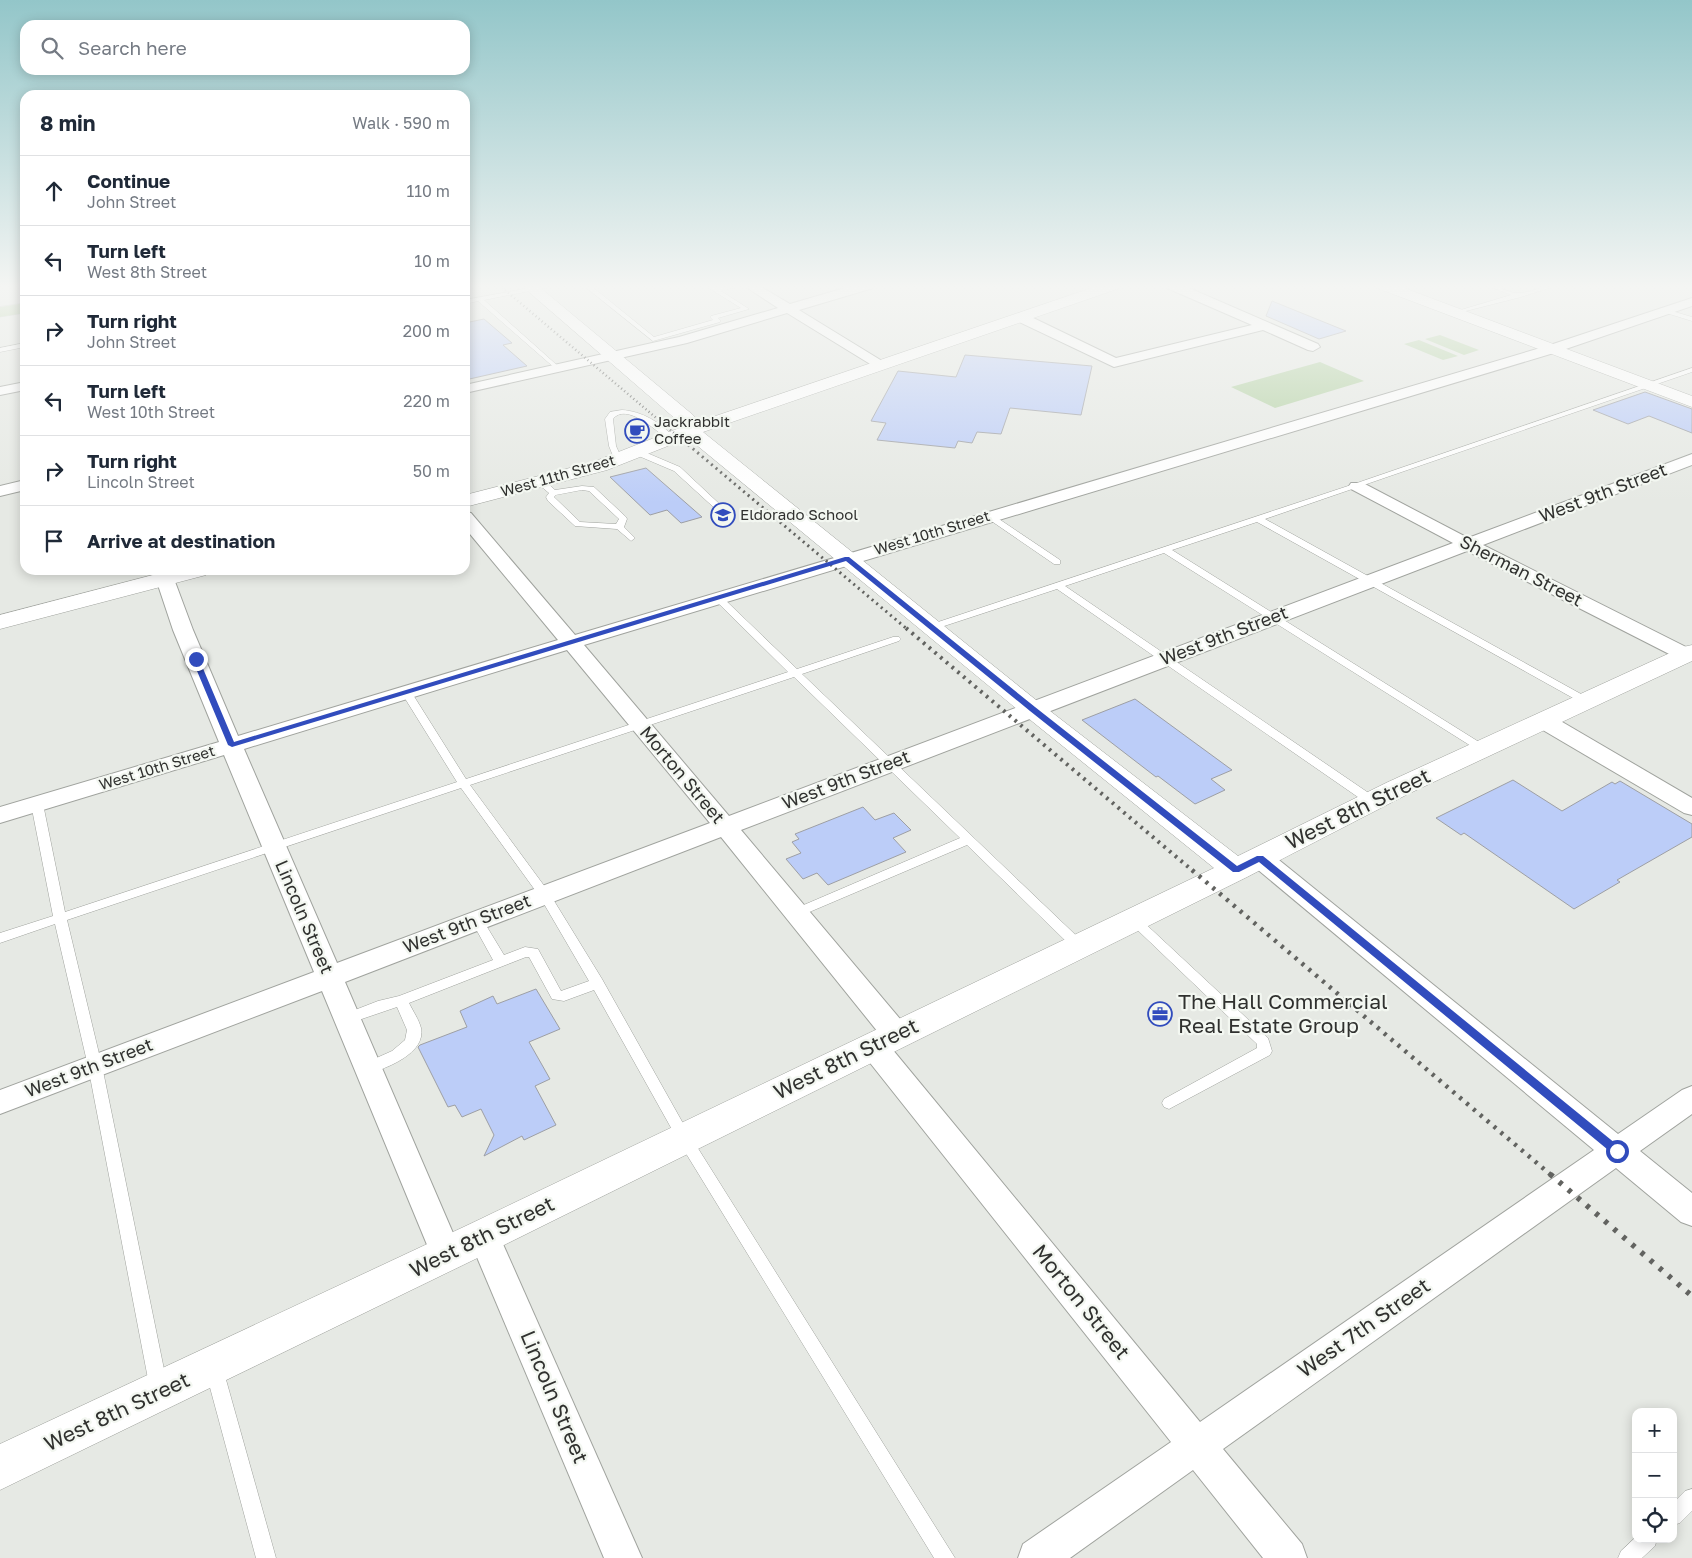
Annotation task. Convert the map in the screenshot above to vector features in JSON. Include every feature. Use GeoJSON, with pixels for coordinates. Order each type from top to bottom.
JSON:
{"type":"FeatureCollection","features":[{"type":"Feature","properties":{"kind":"street"},"geometry":{"type":"LineString","coordinates":[[470,387],[606,358]]}},
{"type":"Feature","properties":{"kind":"street"},"geometry":{"type":"LineString","coordinates":[[616,358],[687,419],[681,435],[697,438],[752,480],[1032,709],[1248,864],[1617,1151],[1692,1212]]}},
{"type":"Feature","properties":{"kind":"street"},"geometry":{"type":"LineString","coordinates":[[870,358],[880,364]]}},
{"type":"Feature","properties":{"kind":"street","name":"West 11th Street"},"geometry":{"type":"LineString","coordinates":[[470,501],[547,487],[681,435],[899,358]]}},
{"type":"Feature","properties":{"kind":"street"},"geometry":{"type":"LineString","coordinates":[[1103,358],[1114,363],[1135,358]]}},
{"type":"Feature","properties":{"kind":"street","name":"West 10th Street"},"geometry":{"type":"LineString","coordinates":[[0,815],[847,558],[1523,358]]}},
{"type":"Feature","properties":{"kind":"street"},"geometry":{"type":"LineString","coordinates":[[1575,358],[1692,402]]}},
{"type":"Feature","properties":{"kind":"street"},"geometry":{"type":"LineString","coordinates":[[0,391],[20,387]]}},
{"type":"Feature","properties":{"kind":"street","name":"West 9th Street"},"geometry":{"type":"LineString","coordinates":[[0,1102],[1692,459]]}},
{"type":"Feature","properties":{"kind":"street"},"geometry":{"type":"LineString","coordinates":[[0,491],[20,486]]}},
{"type":"Feature","properties":{"kind":"street","name":"Sherman Street"},"geometry":{"type":"LineString","coordinates":[[1357,486],[1466,544],[1689,653]]}},
{"type":"Feature","properties":{"kind":"street","name":"Morton Street"},"geometry":{"type":"LineString","coordinates":[[470,523],[796,913],[884,1040],[1197,1446],[1288,1558]]}},
{"type":"Feature","properties":{"kind":"street"},"geometry":{"type":"LineString","coordinates":[[0,622],[177,575]]}},
{"type":"Feature","properties":{"kind":"street","name":"Lincoln Street"},"geometry":{"type":"LineString","coordinates":[[165,578],[183,630],[446,1254]]}},
{"type":"Feature","properties":{"kind":"street","name":"West 8th Street"},"geometry":{"type":"LineString","coordinates":[[0,1467],[484,1236],[1248,864],[1372,801],[1689,653]]}},
{"type":"Feature","properties":{"kind":"street"},"geometry":{"type":"LineString","coordinates":[[1544,721],[1692,808]]}},
{"type":"Feature","properties":{"kind":"street","name":"West 7th Street"},"geometry":{"type":"LineString","coordinates":[[1037,1558],[1692,1098]]}},
{"type":"Feature","properties":{"kind":"street","name":"Lincoln Street"},"geometry":{"type":"LineString","coordinates":[[484,1236],[623,1558]]}},
{"type":"Feature","properties":{"kind":"lane"},"geometry":{"type":"LineString","coordinates":[[545,358],[557,368]]}},
{"type":"Feature","properties":{"kind":"lane"},"geometry":{"type":"LineString","coordinates":[[932,627],[1357,486],[1692,370]]}},
{"type":"Feature","properties":{"kind":"lane"},"geometry":{"type":"LineString","coordinates":[[618,459],[613,450],[614,440],[609,419],[613,414],[629,411],[681,435]]}},
{"type":"Feature","properties":{"kind":"lane"},"geometry":{"type":"LineString","coordinates":[[637,452],[676,469],[724,512]]}},
{"type":"Feature","properties":{"kind":"lane"},"geometry":{"type":"LineString","coordinates":[[619,527],[623,520],[591,489],[547,487],[551,499],[578,524],[619,527],[631,538]]}},
{"type":"Feature","properties":{"kind":"lane"},"geometry":{"type":"LineString","coordinates":[[990,516],[1057,562]]}},
{"type":"Feature","properties":{"kind":"lane"},"geometry":{"type":"LineString","coordinates":[[1258,519],[1586,701]]}},
{"type":"Feature","properties":{"kind":"lane"},"geometry":{"type":"LineString","coordinates":[[1165,550],[1483,749]]}},
{"type":"Feature","properties":{"kind":"lane"},"geometry":{"type":"LineString","coordinates":[[1058,585],[1372,801]]}},
{"type":"Feature","properties":{"kind":"lane"},"geometry":{"type":"LineString","coordinates":[[718,598],[891,763],[1078,946]]}},
{"type":"Feature","properties":{"kind":"lane"},"geometry":{"type":"LineString","coordinates":[[0,938],[896,638]]}},
{"type":"Feature","properties":{"kind":"lane"},"geometry":{"type":"LineString","coordinates":[[406,692],[463,783],[544,894],[598,983],[684,1138],[945,1558]]}},
{"type":"Feature","properties":{"kind":"lane"},"geometry":{"type":"LineString","coordinates":[[37,804],[60,918],[95,1066],[160,1391]]}},
{"type":"Feature","properties":{"kind":"lane"},"geometry":{"type":"LineString","coordinates":[[796,913],[968,839]]}},
{"type":"Feature","properties":{"kind":"lane"},"geometry":{"type":"LineString","coordinates":[[1133,919],[1264,1042],[1265,1051],[1169,1103]]}},
{"type":"Feature","properties":{"kind":"lane"},"geometry":{"type":"LineString","coordinates":[[477,920],[501,962]]}},
{"type":"Feature","properties":{"kind":"lane"},"geometry":{"type":"LineString","coordinates":[[347,1019],[383,1005],[401,1001],[526,952],[533,952],[557,996],[564,996],[598,983]]}},
{"type":"Feature","properties":{"kind":"lane"},"geometry":{"type":"LineString","coordinates":[[368,1068],[400,1053],[413,1038],[414,1030],[401,1001]]}},
{"type":"Feature","properties":{"kind":"lane"},"geometry":{"type":"LineString","coordinates":[[213,1366],[266,1558]]}},
{"type":"Feature","properties":{"kind":"lane"},"geometry":{"type":"LineString","coordinates":[[1677,1512],[1692,1498]]}},
{"type":"Feature","properties":{"kind":"lane"},"geometry":{"type":"LineString","coordinates":[[1628,1558],[1644,1543]]}},
{"type":"Feature","properties":{"kind":"green space"},"geometry":{"type":"Polygon","coordinates":[[[1437,358],[1452,358],[1443,360],[1437,358]]]}},
{"type":"Feature","properties":{"kind":"green space"},"geometry":{"type":"Polygon","coordinates":[[[1320,362],[1364,381],[1275,408],[1231,387],[1320,362]]]}},
{"type":"Feature","properties":{"kind":"building"},"geometry":{"type":"Polygon","coordinates":[[[470,358],[518,358],[527,366],[470,379],[470,358]]]}},
{"type":"Feature","properties":{"kind":"building"},"geometry":{"type":"Polygon","coordinates":[[[964,358],[996,358],[1092,366],[1081,415],[1010,408],[1001,434],[977,432],[972,443],[958,441],[955,448],[877,440],[886,423],[871,421],[898,371],[956,377],[964,358]]]}},
{"type":"Feature","properties":{"kind":"building"},"geometry":{"type":"Polygon","coordinates":[[[1645,392],[1692,409],[1692,433],[1649,416],[1628,424],[1593,410],[1645,392]]]}},
{"type":"Feature","properties":{"kind":"building"},"geometry":{"type":"Polygon","coordinates":[[[646,468],[702,517],[681,523],[667,510],[650,515],[610,477],[646,468]]]}},
{"type":"Feature","properties":{"kind":"building"},"geometry":{"type":"Polygon","coordinates":[[[1135,699],[1232,770],[1211,779],[1225,790],[1195,804],[1158,776],[1156,777],[1082,720],[1135,699]]]}},
{"type":"Feature","properties":{"kind":"building"},"geometry":{"type":"Polygon","coordinates":[[[1513,780],[1562,811],[1612,782],[1615,784],[1620,781],[1692,824],[1692,837],[1617,880],[1620,882],[1574,909],[1464,833],[1461,835],[1436,818],[1513,780]]]}},
{"type":"Feature","properties":{"kind":"building"},"geometry":{"type":"Polygon","coordinates":[[[863,807],[875,820],[894,813],[911,830],[893,838],[906,852],[828,885],[817,873],[803,879],[786,859],[801,853],[792,842],[799,839],[795,834],[863,807]]]}},
{"type":"Feature","properties":{"kind":"building"},"geometry":{"type":"Polygon","coordinates":[[[536,989],[560,1029],[529,1042],[550,1079],[535,1086],[556,1125],[524,1140],[522,1136],[484,1156],[494,1135],[481,1109],[462,1117],[455,1105],[448,1107],[418,1047],[467,1027],[460,1011],[493,996],[497,1004],[536,989]]]}},
{"type":"Feature","properties":{"kind":"railway"},"geometry":{"type":"LineString","coordinates":[[585,358],[680,438]]}},
{"type":"Feature","properties":{"kind":"railway"},"geometry":{"type":"LineString","coordinates":[[679,437],[907,629]]}},
{"type":"Feature","properties":{"kind":"railway"},"geometry":{"type":"LineString","coordinates":[[906,628],[1193,871]]}},
{"type":"Feature","properties":{"kind":"railway"},"geometry":{"type":"LineString","coordinates":[[1192,870],[1551,1175]]}},
{"type":"Feature","properties":{"kind":"railway"},"geometry":{"type":"LineString","coordinates":[[1550,1174],[1692,1296]]}},
{"type":"Feature","properties":{"kind":"place","name":"Jackrabbit Coffee"},"geometry":{"type":"Point","coordinates":[637,431]}},
{"type":"Feature","properties":{"kind":"place","name":"Eldorado School"},"geometry":{"type":"Point","coordinates":[723,515]}},
{"type":"Feature","properties":{"kind":"place","name":"The Hall Commercial Real Estate Group"},"geometry":{"type":"Point","coordinates":[1160,1014]}},
{"type":"Feature","properties":{"kind":"route"},"geometry":{"type":"LineString","coordinates":[[196,659],[232,745],[847,558],[1032,709],[1236,870],[1260,858],[1617,1151]]}}]}
